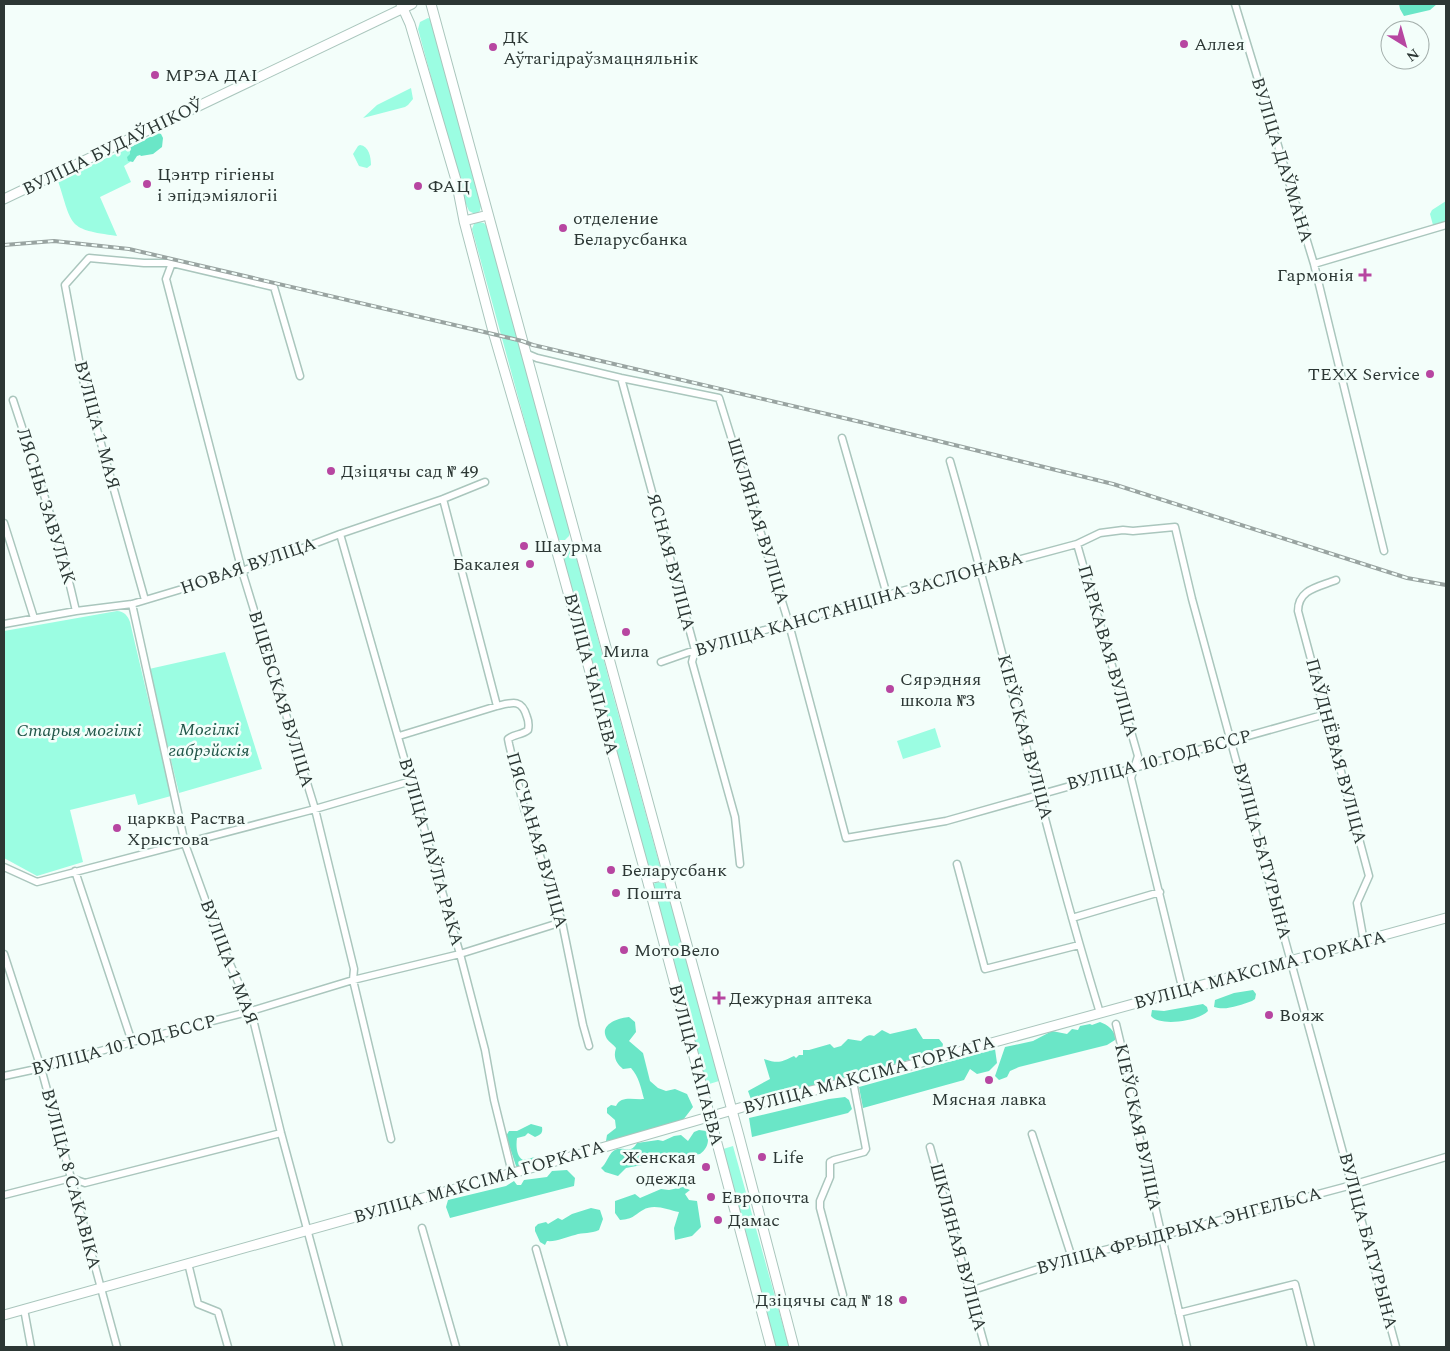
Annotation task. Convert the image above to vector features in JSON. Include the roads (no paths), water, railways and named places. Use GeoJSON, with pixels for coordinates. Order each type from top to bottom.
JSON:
{"type":"FeatureCollection","features":[{"type":"Feature","properties":{"kind":"main road","name":"ВУЛІЦА ЧАПАЕВА"},"geometry":{"type":"LineString","coordinates":[[431,4],[794,1347]]}},
{"type":"Feature","properties":{"kind":"main road","name":"ВУЛІЦА ЧАПАЕВА"},"geometry":{"type":"LineString","coordinates":[[405,5],[456,180],[464,221],[494,335],[558,554],[647,879],[771,1347]]}},
{"type":"Feature","properties":{"kind":"main road","name":"ВУЛІЦА БУДАЎНІКОЎ"},"geometry":{"type":"LineString","coordinates":[[4,199],[405,5]]}},
{"type":"Feature","properties":{"kind":"main road"},"geometry":{"type":"LineString","coordinates":[[464,221],[488,215]]}},
{"type":"Feature","properties":{"kind":"main road"},"geometry":{"type":"LineString","coordinates":[[647,879],[667,875]]}},
{"type":"Feature","properties":{"kind":"main road","name":"ВУЛІЦА МАКСІМА ГОРКАГА"},"geometry":{"type":"LineString","coordinates":[[4,1315],[731,1111],[853,1081],[1446,918]]}},
{"type":"Feature","properties":{"kind":"street","name":"ВУЛІЦА ДАЎМАНА"},"geometry":{"type":"LineString","coordinates":[[1235,4],[1314,264],[1384,551]]}},
{"type":"Feature","properties":{"kind":"street"},"geometry":{"type":"LineString","coordinates":[[1314,264],[1446,225]]}},
{"type":"Feature","properties":{"kind":"street","name":"ВУЛІЦА 1 МАЯ"},"geometry":{"type":"LineString","coordinates":[[145,600],[82,376],[65,285],[89,258],[144,264],[172,263]]}},
{"type":"Feature","properties":{"kind":"street"},"geometry":{"type":"LineString","coordinates":[[172,263],[274,287],[300,376]]}},
{"type":"Feature","properties":{"kind":"street","name":"ВІЦЕБСКАЯ ВУЛІЦА"},"geometry":{"type":"LineString","coordinates":[[172,263],[166,279],[242,571],[315,809],[354,969],[353,980],[391,1139]]}},
{"type":"Feature","properties":{"kind":"street","name":"ШКЛЯНАЯ ВУЛІЦА"},"geometry":{"type":"LineString","coordinates":[[525,353],[537,358],[621,378],[719,398],[789,624],[846,838]]}},
{"type":"Feature","properties":{"kind":"street","name":"ЯСНАЯ ВУЛІЦА"},"geometry":{"type":"LineString","coordinates":[[621,378],[694,650],[692,662],[735,817],[740,864]]}},
{"type":"Feature","properties":{"kind":"street","name":"ЛЯСНЫ ЗАВУЛАК"},"geometry":{"type":"LineString","coordinates":[[13,400],[58,542],[76,611]]}},
{"type":"Feature","properties":{"kind":"street"},"geometry":{"type":"LineString","coordinates":[[842,438],[887,595]]}},
{"type":"Feature","properties":{"kind":"street","name":"КІЕЎСКАЯ ВУЛІЦА"},"geometry":{"type":"LineString","coordinates":[[950,461],[981,569],[1079,945],[1100,1013]]}},
{"type":"Feature","properties":{"kind":"street","name":"НОВАЯ ВУЛІЦА"},"geometry":{"type":"LineString","coordinates":[[4,624],[76,611],[132,604],[242,571],[340,534],[443,500],[485,482]]}},
{"type":"Feature","properties":{"kind":"street"},"geometry":{"type":"LineString","coordinates":[[399,736],[497,706],[443,500]]}},
{"type":"Feature","properties":{"kind":"street"},"geometry":{"type":"LineString","coordinates":[[4,523],[34,618]]}},
{"type":"Feature","properties":{"kind":"street","name":"ВУЛІЦА КАНСТАНЦІНА ЗАСЛОНАВА"},"geometry":{"type":"LineString","coordinates":[[661,662],[694,650],[887,595],[1077,544],[1100,533],[1175,527]]}},
{"type":"Feature","properties":{"kind":"street","name":"ВУЛІЦА БАТУРЫНА"},"geometry":{"type":"LineString","coordinates":[[1175,527],[1192,599],[1396,1347]]}},
{"type":"Feature","properties":{"kind":"street","name":"ВУЛІЦА ПАЎЛА РАКА"},"geometry":{"type":"LineString","coordinates":[[340,534],[460,954],[485,1050],[494,1100],[512,1173]]}},
{"type":"Feature","properties":{"kind":"street","name":"ПАРКАВАЯ ВУЛІЦА"},"geometry":{"type":"LineString","coordinates":[[1077,544],[1138,756],[1131,778],[1160,892],[1182,991]]}},
{"type":"Feature","properties":{"kind":"street","name":"ПАЎДНЁВАЯ ВУЛІЦА"},"geometry":{"type":"LineString","coordinates":[[1336,580],[1305,592],[1298,604],[1298,611],[1369,876],[1357,903],[1364,942]]}},
{"type":"Feature","properties":{"kind":"street","name":"ВУЛІЦА 1 МАЯ"},"geometry":{"type":"LineString","coordinates":[[132,604],[186,844],[222,946],[251,1011],[281,1133],[339,1347]]}},
{"type":"Feature","properties":{"kind":"street","name":"ПЯСЧАНАЯ ВУЛІЦА"},"geometry":{"type":"LineString","coordinates":[[497,706],[513,702],[521,704],[529,724],[528,730],[525,733],[508,739],[524,808],[562,922],[589,1046]]}},
{"type":"Feature","properties":{"kind":"street","name":"ВУЛІЦА 10 ГОД БССР"},"geometry":{"type":"LineString","coordinates":[[846,838],[946,821],[1326,714]]}},
{"type":"Feature","properties":{"kind":"street"},"geometry":{"type":"LineString","coordinates":[[4,867],[37,882],[186,844],[411,781]]}},
{"type":"Feature","properties":{"kind":"street"},"geometry":{"type":"LineString","coordinates":[[957,864],[985,969],[1079,945]]}},
{"type":"Feature","properties":{"kind":"street"},"geometry":{"type":"LineString","coordinates":[[75,871],[132,1042]]}},
{"type":"Feature","properties":{"kind":"street"},"geometry":{"type":"LineString","coordinates":[[1072,918],[1160,892]]}},
{"type":"Feature","properties":{"kind":"street","name":"ВУЛІЦА 10 ГОД БССР"},"geometry":{"type":"LineString","coordinates":[[4,1076],[42,1068],[251,1011],[353,980],[460,954],[562,922]]}},
{"type":"Feature","properties":{"kind":"street","name":"ВУЛІЦА 8 САКАВІКА"},"geometry":{"type":"LineString","coordinates":[[4,954],[42,1068],[70,1178],[117,1347]]}},
{"type":"Feature","properties":{"kind":"street","name":"КІЕЎСКАЯ ВУЛІЦА"},"geometry":{"type":"LineString","coordinates":[[1116,1024],[1129,1077],[1130,1096],[1187,1347]]}},
{"type":"Feature","properties":{"kind":"street"},"geometry":{"type":"LineString","coordinates":[[843,1295],[820,1208],[820,1201],[830,1177],[830,1162],[864,1152],[866,1149],[853,1081]]}},
{"type":"Feature","properties":{"kind":"street"},"geometry":{"type":"LineString","coordinates":[[4,1195],[70,1178],[85,1183],[281,1133]]}},
{"type":"Feature","properties":{"kind":"street"},"geometry":{"type":"LineString","coordinates":[[1032,1134],[1072,1258]]}},
{"type":"Feature","properties":{"kind":"street","name":"ШКЛЯНАЯ ВУЛІЦА"},"geometry":{"type":"LineString","coordinates":[[930,1147],[985,1347]]}},
{"type":"Feature","properties":{"kind":"street","name":"ВУЛІЦА ФРЫДРЫХА ЭНГЕЛЬСА"},"geometry":{"type":"LineString","coordinates":[[970,1291],[1072,1258],[1352,1185],[1446,1157]]}},
{"type":"Feature","properties":{"kind":"street"},"geometry":{"type":"LineString","coordinates":[[422,1228],[456,1347]]}},
{"type":"Feature","properties":{"kind":"street"},"geometry":{"type":"LineString","coordinates":[[536,1249],[564,1347]]}},
{"type":"Feature","properties":{"kind":"street"},"geometry":{"type":"LineString","coordinates":[[188,1263],[198,1304],[218,1312],[228,1347]]}},
{"type":"Feature","properties":{"kind":"street"},"geometry":{"type":"LineString","coordinates":[[1179,1313],[1295,1284],[1311,1347]]}},
{"type":"Feature","properties":{"kind":"street"},"geometry":{"type":"LineString","coordinates":[[24,1309],[31,1347]]}},
{"type":"Feature","properties":{"kind":"railway"},"geometry":{"type":"LineString","coordinates":[[4,245],[54,241],[129,249],[480,331],[1113,484],[1407,578],[1446,585]]}},
{"type":"Feature","properties":{"kind":"place","name":"Аллея"},"geometry":{"type":"Point","coordinates":[1184,44]}},
{"type":"Feature","properties":{"kind":"place","name":"ДК Аўтагідраўзмацняльнік"},"geometry":{"type":"Point","coordinates":[493,47]}},
{"type":"Feature","properties":{"kind":"place","name":"МРЭА ДАІ"},"geometry":{"type":"Point","coordinates":[155,75]}},
{"type":"Feature","properties":{"kind":"place","name":"Цэнтр гігіены і эпідэміялогіі"},"geometry":{"type":"Point","coordinates":[147,184]}},
{"type":"Feature","properties":{"kind":"place","name":"ФАЦ"},"geometry":{"type":"Point","coordinates":[418,186]}},
{"type":"Feature","properties":{"kind":"place","name":"отделение Беларусбанка"},"geometry":{"type":"Point","coordinates":[563,228]}},
{"type":"Feature","properties":{"kind":"place","name":"Гармонія"},"geometry":{"type":"Point","coordinates":[1365,275]}},
{"type":"Feature","properties":{"kind":"place","name":"TEXX Service"},"geometry":{"type":"Point","coordinates":[1430,374]}},
{"type":"Feature","properties":{"kind":"place","name":"Дзіцячы сад № 49"},"geometry":{"type":"Point","coordinates":[331,471]}},
{"type":"Feature","properties":{"kind":"place","name":"Шаурма"},"geometry":{"type":"Point","coordinates":[524,546]}},
{"type":"Feature","properties":{"kind":"place","name":"Бакалея"},"geometry":{"type":"Point","coordinates":[530,564]}},
{"type":"Feature","properties":{"kind":"place","name":"Мила"},"geometry":{"type":"Point","coordinates":[626,632]}},
{"type":"Feature","properties":{"kind":"place","name":"Сярэдняя школа №3"},"geometry":{"type":"Point","coordinates":[890,689]}},
{"type":"Feature","properties":{"kind":"place","name":"царква Раства Хрыстова"},"geometry":{"type":"Point","coordinates":[117,828]}},
{"type":"Feature","properties":{"kind":"place","name":"Беларусбанк"},"geometry":{"type":"Point","coordinates":[611,870]}},
{"type":"Feature","properties":{"kind":"place","name":"Пошта"},"geometry":{"type":"Point","coordinates":[616,893]}},
{"type":"Feature","properties":{"kind":"place","name":"МотоВело"},"geometry":{"type":"Point","coordinates":[624,950]}},
{"type":"Feature","properties":{"kind":"place","name":"Дежурная аптека"},"geometry":{"type":"Point","coordinates":[719,998]}},
{"type":"Feature","properties":{"kind":"place","name":"Вояж"},"geometry":{"type":"Point","coordinates":[1269,1015]}},
{"type":"Feature","properties":{"kind":"place","name":"Мясная лавка"},"geometry":{"type":"Point","coordinates":[989,1080]}},
{"type":"Feature","properties":{"kind":"place","name":"Life"},"geometry":{"type":"Point","coordinates":[762,1157]}},
{"type":"Feature","properties":{"kind":"place","name":"Женская одежда"},"geometry":{"type":"Point","coordinates":[706,1167]}},
{"type":"Feature","properties":{"kind":"place","name":"Европочта"},"geometry":{"type":"Point","coordinates":[711,1197]}},
{"type":"Feature","properties":{"kind":"place","name":"Дамас"},"geometry":{"type":"Point","coordinates":[718,1220]}},
{"type":"Feature","properties":{"kind":"place","name":"Дзіцячы сад № 18"},"geometry":{"type":"Point","coordinates":[903,1300]}},
{"type":"Feature","properties":{"kind":"park label","name":"Старыя могілкі"},"geometry":{"type":"Point","coordinates":[79,730]}},
{"type":"Feature","properties":{"kind":"park label","name":"Могілкі габрэйскія"},"geometry":{"type":"Point","coordinates":[209,740]}}]}
